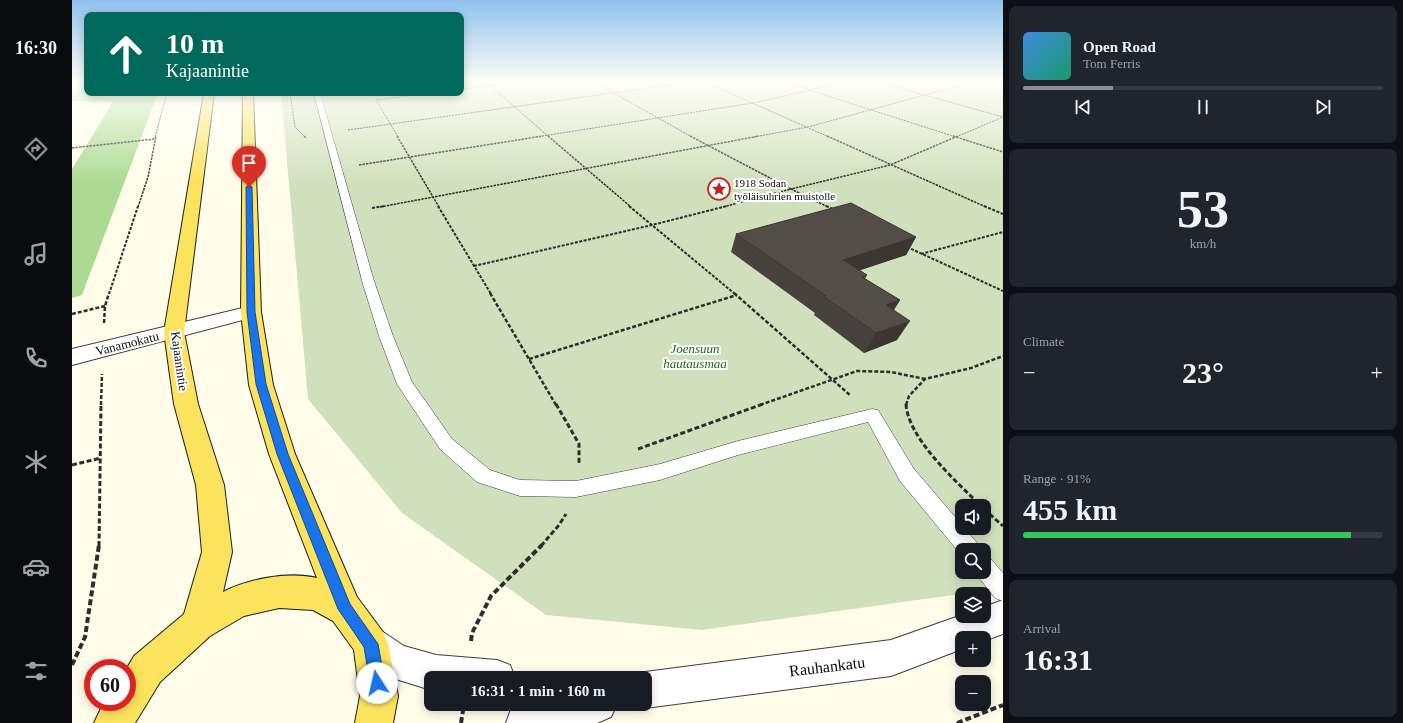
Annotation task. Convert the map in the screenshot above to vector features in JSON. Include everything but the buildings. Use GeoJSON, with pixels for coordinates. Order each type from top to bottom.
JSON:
{"type":"FeatureCollection","features":[{"type":"Feature","properties":{"kind":"main road","name":"Kajaanintie"},"geometry":{"type":"LineString","coordinates":[[198,624],[217,552],[210,485],[186,404],[174,332],[206,116]]}},
{"type":"Feature","properties":{"kind":"main road"},"geometry":{"type":"LineString","coordinates":[[248,116],[251,312],[261,384],[282,454],[345,609],[371,644],[380,696],[374,723]]}},
{"type":"Feature","properties":{"kind":"main road"},"geometry":{"type":"LineString","coordinates":[[136,688],[148,669],[198,624],[239,601],[278,592],[314,594],[345,609]]}},
{"type":"Feature","properties":{"kind":"main road"},"geometry":{"type":"LineString","coordinates":[[113,723],[121,711]]}},
{"type":"Feature","properties":{"kind":"street","name":"Vanamokatu"},"geometry":{"type":"LineString","coordinates":[[72,357],[251,312]]}},
{"type":"Feature","properties":{"kind":"street","name":"Rauhankatu"},"geometry":{"type":"LineString","coordinates":[[652,689],[891,658],[1003,617]]}},
{"type":"Feature","properties":{"kind":"street"},"geometry":{"type":"LineString","coordinates":[[371,644],[396,662],[428,671]]}},
{"type":"Feature","properties":{"kind":"street"},"geometry":{"type":"LineString","coordinates":[[525,723],[546,720],[575,711]]}},
{"type":"Feature","properties":{"kind":"lane"},"geometry":{"type":"LineString","coordinates":[[323,116],[386,336],[405,384],[446,444],[484,476],[520,488],[576,489],[660,472],[738,448],[872,415],[907,475],[964,543]]}},
{"type":"Feature","properties":{"kind":"lane"},"geometry":{"type":"LineString","coordinates":[[991,575],[1003,590]]}},
{"type":"Feature","properties":{"kind":"path"},"geometry":{"type":"LineString","coordinates":[[72,666],[85,637],[99,549],[105,306],[148,178],[161,116]]}},
{"type":"Feature","properties":{"kind":"path"},"geometry":{"type":"LineString","coordinates":[[385,116],[579,444],[579,470]]}},
{"type":"Feature","properties":{"kind":"path"},"geometry":{"type":"LineString","coordinates":[[328,133],[459,116]]}},
{"type":"Feature","properties":{"kind":"path"},"geometry":{"type":"LineString","coordinates":[[525,116],[652,225],[738,295],[832,379]]}},
{"type":"Feature","properties":{"kind":"path"},"geometry":{"type":"LineString","coordinates":[[652,116],[791,189],[838,212]]}},
{"type":"Feature","properties":{"kind":"path"},"geometry":{"type":"LineString","coordinates":[[337,168],[410,158],[547,134],[671,116]]}},
{"type":"Feature","properties":{"kind":"path"},"geometry":{"type":"LineString","coordinates":[[782,116],[1003,214]]}},
{"type":"Feature","properties":{"kind":"path"},"geometry":{"type":"LineString","coordinates":[[350,212],[709,146],[808,127],[852,116]]}},
{"type":"Feature","properties":{"kind":"path"},"geometry":{"type":"LineString","coordinates":[[885,116],[1003,152]]}},
{"type":"Feature","properties":{"kind":"path"},"geometry":{"type":"LineString","coordinates":[[474,266],[652,225],[890,165],[1003,117]]}},
{"type":"Feature","properties":{"kind":"path"},"geometry":{"type":"LineString","coordinates":[[72,148],[155,139]]}},
{"type":"Feature","properties":{"kind":"path"},"geometry":{"type":"LineString","coordinates":[[921,254],[1003,232]]}},
{"type":"Feature","properties":{"kind":"path"},"geometry":{"type":"LineString","coordinates":[[907,247],[1003,291]]}},
{"type":"Feature","properties":{"kind":"path"},"geometry":{"type":"LineString","coordinates":[[529,359],[738,295]]}},
{"type":"Feature","properties":{"kind":"path"},"geometry":{"type":"LineString","coordinates":[[72,314],[105,306]]}},
{"type":"Feature","properties":{"kind":"path"},"geometry":{"type":"LineString","coordinates":[[974,499],[936,460],[908,418],[906,405],[909,396],[925,379],[971,368],[1003,356]]}},
{"type":"Feature","properties":{"kind":"path"},"geometry":{"type":"LineString","coordinates":[[72,465],[101,458]]}},
{"type":"Feature","properties":{"kind":"path"},"geometry":{"type":"LineString","coordinates":[[991,515],[1003,526]]}},
{"type":"Feature","properties":{"kind":"path"},"geometry":{"type":"LineString","coordinates":[[957,723],[1003,705]]}},
{"type":"Feature","properties":{"kind":"path"},"geometry":{"type":"LineString","coordinates":[[461,723],[463,711]]}},
{"type":"Feature","properties":{"kind":"green space"},"geometry":{"type":"Polygon","coordinates":[[[105,116],[149,116],[82,295],[72,298],[72,169],[105,116]]]}},
{"type":"Feature","properties":{"kind":"green space","name":"Joensuun hautausmaa"},"geometry":{"type":"Polygon","coordinates":[[[283,116],[1003,116],[1003,588],[991,590],[991,587],[955,587],[955,595],[702,630],[546,615],[402,513],[308,399],[283,116]]]}},
{"type":"Feature","properties":{"kind":"place","name":"1918 Sodan työläisuhrien muistolle"},"geometry":{"type":"Point","coordinates":[719,189]}},
{"type":"Feature","properties":{"kind":"route"},"geometry":{"type":"LineString","coordinates":[[249,187],[251,312],[261,384],[282,454],[345,609],[371,644],[377,683]]}}]}
